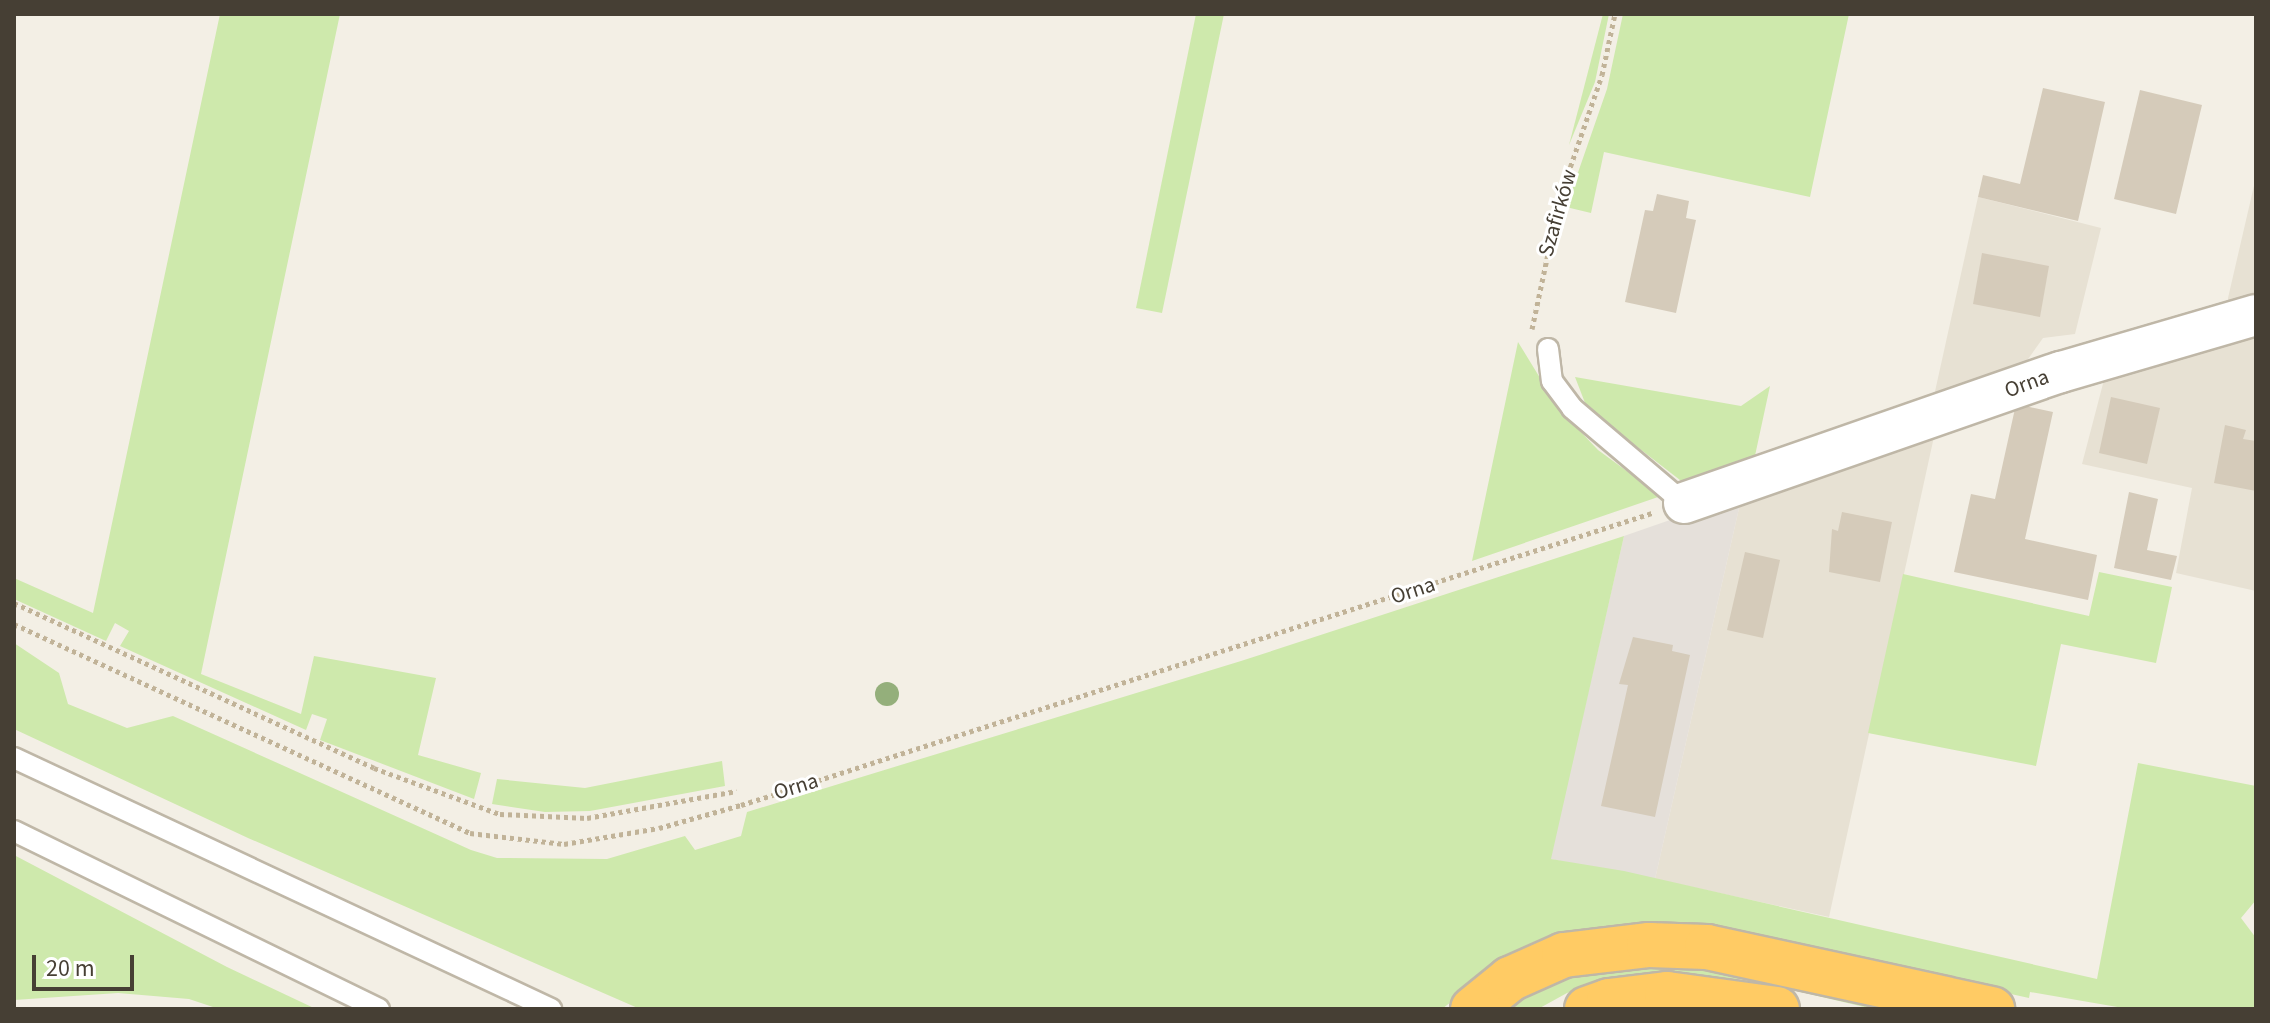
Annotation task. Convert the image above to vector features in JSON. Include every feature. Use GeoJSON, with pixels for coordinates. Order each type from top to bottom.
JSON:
{"type":"FeatureCollection","features":[{"type":"Feature","properties":{"kind":"highway"},"geometry":{"type":"LineString","coordinates":[[1473,1009],[1510,979],[1564,955],[1649,945],[1707,947],[1992,1009]]}},
{"type":"Feature","properties":{"kind":"highway"},"geometry":{"type":"LineString","coordinates":[[1587,1009],[1609,1001],[1667,994],[1777,1009]]}},
{"type":"Feature","properties":{"kind":"street","name":"Orna"},"geometry":{"type":"LineString","coordinates":[[1684,503],[2061,372],[2256,315]]}},
{"type":"Feature","properties":{"kind":"lane"},"geometry":{"type":"LineString","coordinates":[[1548,349],[1552,381],[1569,403],[1684,503]]}},
{"type":"Feature","properties":{"kind":"lane"},"geometry":{"type":"LineString","coordinates":[[14,758],[551,1009]]}},
{"type":"Feature","properties":{"kind":"lane"},"geometry":{"type":"LineString","coordinates":[[14,831],[379,1009]]}},
{"type":"Feature","properties":{"kind":"path","name":"Szafirków"},"geometry":{"type":"LineString","coordinates":[[1548,349],[1532,338],[1534,298],[1560,197],[1602,75],[1615,14]]}},
{"type":"Feature","properties":{"kind":"path","name":"Orna"},"geometry":{"type":"LineString","coordinates":[[14,624],[470,833],[564,844],[659,828],[741,805],[1684,503]]}},
{"type":"Feature","properties":{"kind":"path"},"geometry":{"type":"LineString","coordinates":[[14,603],[374,768],[500,814],[587,818],[737,791]]}},
{"type":"Feature","properties":{"kind":"shaded area"},"geometry":{"type":"Polygon","coordinates":[[[2256,177],[2256,298],[2228,306],[2228,298],[2256,177]]]}},
{"type":"Feature","properties":{"kind":"shaded area"},"geometry":{"type":"Polygon","coordinates":[[[1978,197],[2101,228],[2075,334],[2043,338],[2026,362],[1934,396],[1978,197]]]}},
{"type":"Feature","properties":{"kind":"shaded area"},"geometry":{"type":"Polygon","coordinates":[[[2256,333],[2256,591],[2176,573],[2192,488],[2082,464],[2105,376],[2256,333]]]}},
{"type":"Feature","properties":{"kind":"shaded area"},"geometry":{"type":"Polygon","coordinates":[[[1935,432],[1829,917],[1655,879],[1742,495],[1935,432]]]}},
{"type":"Feature","properties":{"kind":"shaded area"},"geometry":{"type":"Polygon","coordinates":[[[1742,495],[1655,879],[1550,859],[1624,536],[1742,495]]]}},
{"type":"Feature","properties":{"kind":"green space"},"geometry":{"type":"Polygon","coordinates":[[[220,14],[340,14],[201,674],[301,714],[314,656],[436,678],[418,755],[481,773],[474,799],[320,740],[327,719],[312,714],[306,730],[120,646],[129,631],[115,623],[106,641],[14,599],[14,578],[93,613],[220,14]]]}},
{"type":"Feature","properties":{"kind":"green space"},"geometry":{"type":"Polygon","coordinates":[[[1196,14],[1224,14],[1162,313],[1136,308],[1196,14]]]}},
{"type":"Feature","properties":{"kind":"green space"},"geometry":{"type":"Polygon","coordinates":[[[1603,14],[1609,14],[1595,82],[1569,145],[1603,14]]]}},
{"type":"Feature","properties":{"kind":"green space"},"geometry":{"type":"Polygon","coordinates":[[[1623,14],[1849,14],[1810,197],[1604,152],[1591,213],[1566,207],[1607,89],[1623,14]]]}},
{"type":"Feature","properties":{"kind":"green space"},"geometry":{"type":"Polygon","coordinates":[[[1518,342],[1559,409],[1598,450],[1661,496],[1472,561],[1518,342]]]}},
{"type":"Feature","properties":{"kind":"green space"},"geometry":{"type":"Polygon","coordinates":[[[1575,377],[1741,406],[1770,386],[1753,465],[1689,487],[1587,408],[1575,377]]]}},
{"type":"Feature","properties":{"kind":"green space"},"geometry":{"type":"Polygon","coordinates":[[[1624,536],[1551,859],[1624,871],[2097,979],[2138,763],[2256,786],[2256,900],[2241,918],[2256,938],[2256,1007],[2129,1009],[2030,992],[2029,998],[1722,930],[1656,923],[1565,936],[1489,972],[1442,1009],[640,1009],[248,838],[14,729],[14,643],[59,673],[68,704],[127,728],[173,716],[471,850],[497,858],[607,859],[685,836],[695,850],[741,836],[747,812],[1241,661],[1624,536]]]}},
{"type":"Feature","properties":{"kind":"green space"},"geometry":{"type":"Polygon","coordinates":[[[2099,572],[2172,587],[2156,663],[2061,644],[2036,766],[1868,733],[1903,574],[2089,616],[2099,572]]]}},
{"type":"Feature","properties":{"kind":"green space"},"geometry":{"type":"Polygon","coordinates":[[[722,761],[725,786],[590,811],[545,812],[492,804],[497,779],[585,788],[722,761]]]}},
{"type":"Feature","properties":{"kind":"green space"},"geometry":{"type":"Polygon","coordinates":[[[14,855],[227,967],[316,1009],[219,1009],[189,999],[118,993],[14,1000],[14,855]]]}},
{"type":"Feature","properties":{"kind":"green space"},"geometry":{"type":"Polygon","coordinates":[[[1696,963],[1923,1009],[1873,1009],[1753,981],[1696,975],[1630,974],[1567,993],[1538,1009],[1508,1009],[1558,979],[1585,970],[1696,963]]]}},
{"type":"Feature","properties":{"kind":"building"},"geometry":{"type":"Polygon","coordinates":[[[2043,88],[2105,102],[2078,221],[1978,197],[1983,175],[2020,184],[2043,88]]]}},
{"type":"Feature","properties":{"kind":"building"},"geometry":{"type":"Polygon","coordinates":[[[2140,90],[2202,105],[2176,214],[2114,199],[2140,90]]]}},
{"type":"Feature","properties":{"kind":"building"},"geometry":{"type":"Polygon","coordinates":[[[1657,194],[1689,201],[1686,218],[1696,220],[1676,313],[1625,302],[1645,210],[1653,211],[1657,194]]]}},
{"type":"Feature","properties":{"kind":"building"},"geometry":{"type":"Polygon","coordinates":[[[1982,253],[2049,266],[2040,317],[1973,304],[1982,253]]]}},
{"type":"Feature","properties":{"kind":"building"},"geometry":{"type":"Polygon","coordinates":[[[2111,397],[2160,408],[2147,464],[2099,453],[2111,397]]]}},
{"type":"Feature","properties":{"kind":"building"},"geometry":{"type":"Polygon","coordinates":[[[2016,404],[2053,412],[2025,539],[2097,555],[2088,600],[1954,572],[1971,494],[1995,499],[2016,404]]]}},
{"type":"Feature","properties":{"kind":"building"},"geometry":{"type":"Polygon","coordinates":[[[2225,425],[2246,430],[2243,439],[2256,441],[2256,491],[2214,483],[2225,425]]]}},
{"type":"Feature","properties":{"kind":"building"},"geometry":{"type":"Polygon","coordinates":[[[2129,492],[2158,499],[2147,550],[2177,556],[2171,580],[2114,568],[2129,492]]]}},
{"type":"Feature","properties":{"kind":"building"},"geometry":{"type":"Polygon","coordinates":[[[1842,512],[1892,522],[1880,582],[1829,572],[1832,529],[1838,531],[1842,512]]]}},
{"type":"Feature","properties":{"kind":"building"},"geometry":{"type":"Polygon","coordinates":[[[1745,552],[1780,560],[1763,638],[1727,630],[1745,552]]]}},
{"type":"Feature","properties":{"kind":"building"},"geometry":{"type":"Polygon","coordinates":[[[1633,637],[1673,645],[1672,651],[1690,655],[1655,817],[1601,806],[1628,685],[1619,684],[1633,637]]]}}]}
